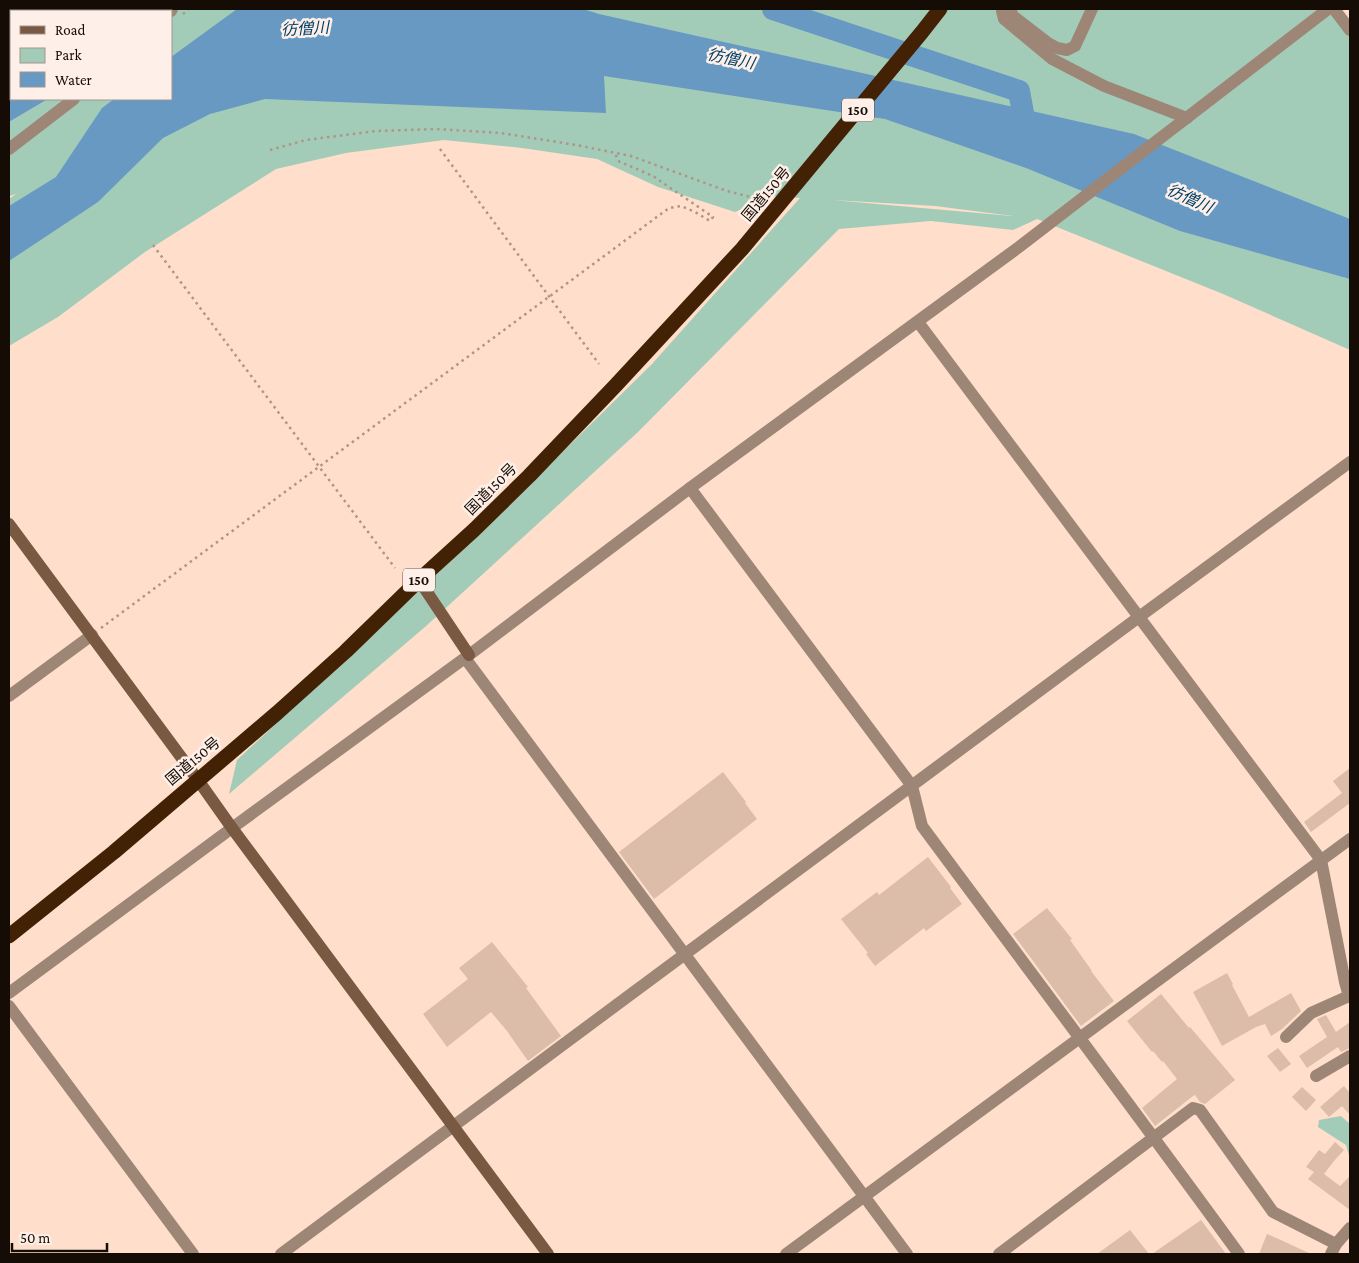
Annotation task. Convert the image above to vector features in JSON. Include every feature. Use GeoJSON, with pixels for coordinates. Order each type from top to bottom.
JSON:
{"type":"FeatureCollection","features":[{"type":"Feature","properties":{"kind":"highway","name":"国道150号"},"geometry":{"type":"LineString","coordinates":[[9,936],[71,887],[277,713],[346,651],[529,476],[736,256],[940,9]]}},
{"type":"Feature","properties":{"kind":"street"},"geometry":{"type":"LineString","coordinates":[[1003,9],[1004,19],[1052,59],[1104,86],[1187,118]]}},
{"type":"Feature","properties":{"kind":"street"},"geometry":{"type":"LineString","coordinates":[[1010,9],[1013,16],[1048,43],[1056,48],[1066,50],[1076,46],[1092,9]]}},
{"type":"Feature","properties":{"kind":"street"},"geometry":{"type":"LineString","coordinates":[[9,993],[467,657],[690,488],[918,322],[1044,228],[1328,9]]}},
{"type":"Feature","properties":{"kind":"street"},"geometry":{"type":"LineString","coordinates":[[1334,9],[1350,30]]}},
{"type":"Feature","properties":{"kind":"street"},"geometry":{"type":"LineString","coordinates":[[9,149],[73,100]]}},
{"type":"Feature","properties":{"kind":"street"},"geometry":{"type":"LineString","coordinates":[[918,322],[1322,860],[1349,996],[1311,1013],[1286,1037]]}},
{"type":"Feature","properties":{"kind":"street"},"geometry":{"type":"LineString","coordinates":[[281,1254],[1350,462]]}},
{"type":"Feature","properties":{"kind":"street"},"geometry":{"type":"LineString","coordinates":[[690,488],[912,786],[922,826],[1239,1254]]}},
{"type":"Feature","properties":{"kind":"street"},"geometry":{"type":"LineString","coordinates":[[9,524],[548,1254]]}},
{"type":"Feature","properties":{"kind":"street"},"geometry":{"type":"LineString","coordinates":[[419,580],[467,657],[907,1254]]}},
{"type":"Feature","properties":{"kind":"street"},"geometry":{"type":"LineString","coordinates":[[9,696],[92,635]]}},
{"type":"Feature","properties":{"kind":"street"},"geometry":{"type":"LineString","coordinates":[[786,1254],[1350,839]]}},
{"type":"Feature","properties":{"kind":"street"},"geometry":{"type":"LineString","coordinates":[[9,1006],[193,1254]]}},
{"type":"Feature","properties":{"kind":"street"},"geometry":{"type":"LineString","coordinates":[[1316,1076],[1350,1056]]}},
{"type":"Feature","properties":{"kind":"street"},"geometry":{"type":"LineString","coordinates":[[999,1254],[1193,1108],[1200,1110],[1273,1212],[1334,1249],[1349,1232]]}},
{"type":"Feature","properties":{"kind":"path"},"geometry":{"type":"LineString","coordinates":[[270,150],[306,140],[376,131],[437,129],[500,133],[631,156],[727,191],[779,205]]}},
{"type":"Feature","properties":{"kind":"path"},"geometry":{"type":"LineString","coordinates":[[440,149],[599,364]]}},
{"type":"Feature","properties":{"kind":"path"},"geometry":{"type":"LineString","coordinates":[[92,635],[669,208],[681,206],[710,221],[713,217],[653,176],[618,161],[615,153]]}},
{"type":"Feature","properties":{"kind":"path"},"geometry":{"type":"LineString","coordinates":[[153,245],[395,568]]}},
{"type":"Feature","properties":{"kind":"green space"},"geometry":{"type":"Polygon","coordinates":[[[9,9],[159,9],[10,10],[11,100],[9,115],[9,9]]]}},
{"type":"Feature","properties":{"kind":"green space"},"geometry":{"type":"Polygon","coordinates":[[[172,9],[1336,9],[1350,27],[1350,350],[1223,294],[1037,219],[1013,230],[931,221],[839,229],[638,432],[425,627],[229,794],[237,760],[476,537],[652,364],[800,198],[770,196],[735,212],[658,187],[597,159],[522,148],[444,140],[346,153],[276,169],[145,252],[58,317],[9,346],[9,199],[16,194],[9,196],[9,122],[46,100],[172,100],[172,9]],[[832,200],[1013,216],[935,206],[832,200]]]}},
{"type":"Feature","properties":{"kind":"green space"},"geometry":{"type":"Polygon","coordinates":[[[1341,1116],[1350,1124],[1350,1159],[1346,1145],[1318,1127],[1319,1120],[1341,1116]]]}},
{"type":"Feature","properties":{"kind":"water"},"geometry":{"type":"Polygon","coordinates":[[[9,9],[16,9],[18,10],[10,10],[10,100],[46,100],[9,122],[9,9]]]}},
{"type":"Feature","properties":{"kind":"water"},"geometry":{"type":"Polygon","coordinates":[[[237,9],[583,9],[1134,134],[1350,219],[1350,279],[1180,231],[1026,168],[885,119],[604,76],[606,113],[265,99],[210,114],[163,138],[98,202],[9,261],[9,206],[56,177],[102,108],[113,100],[172,100],[172,56],[237,9]]]}},
{"type":"Feature","properties":{"kind":"building"},"geometry":{"type":"Polygon","coordinates":[[[1350,768],[1350,803],[1311,832],[1304,822],[1342,793],[1333,781],[1350,768]]]}},
{"type":"Feature","properties":{"kind":"building"},"geometry":{"type":"Polygon","coordinates":[[[723,772],[757,819],[654,899],[619,852],[723,772]]]}},
{"type":"Feature","properties":{"kind":"building"},"geometry":{"type":"Polygon","coordinates":[[[928,857],[962,904],[926,931],[924,928],[875,966],[866,954],[868,953],[841,919],[877,892],[879,895],[928,857]]]}},
{"type":"Feature","properties":{"kind":"building"},"geometry":{"type":"Polygon","coordinates":[[[1047,908],[1072,939],[1070,940],[1114,1001],[1081,1026],[1013,934],[1047,908]]]}},
{"type":"Feature","properties":{"kind":"building"},"geometry":{"type":"Polygon","coordinates":[[[492,942],[528,987],[526,988],[561,1036],[528,1061],[491,1012],[447,1047],[423,1014],[468,979],[459,968],[492,942]]]}},
{"type":"Feature","properties":{"kind":"building"},"geometry":{"type":"Polygon","coordinates":[[[1227,973],[1249,1017],[1291,993],[1301,1011],[1282,1029],[1271,1036],[1265,1024],[1222,1046],[1193,992],[1227,973]]]}},
{"type":"Feature","properties":{"kind":"building"},"geometry":{"type":"Polygon","coordinates":[[[1161,994],[1235,1080],[1205,1104],[1200,1102],[1195,1095],[1193,1096],[1155,1126],[1142,1108],[1177,1079],[1127,1021],[1161,994]]]}},
{"type":"Feature","properties":{"kind":"building"},"geometry":{"type":"Polygon","coordinates":[[[1326,1015],[1336,1032],[1350,1022],[1350,1048],[1341,1052],[1338,1047],[1307,1068],[1299,1056],[1327,1037],[1317,1019],[1326,1015]]]}},
{"type":"Feature","properties":{"kind":"building"},"geometry":{"type":"Polygon","coordinates":[[[1278,1048],[1291,1064],[1280,1072],[1267,1056],[1278,1048]]]}},
{"type":"Feature","properties":{"kind":"building"},"geometry":{"type":"Polygon","coordinates":[[[1344,1086],[1350,1093],[1350,1115],[1342,1106],[1329,1117],[1320,1107],[1344,1086]]]}},
{"type":"Feature","properties":{"kind":"building"},"geometry":{"type":"Polygon","coordinates":[[[1302,1087],[1316,1100],[1306,1111],[1292,1097],[1302,1087]]]}},
{"type":"Feature","properties":{"kind":"building"},"geometry":{"type":"Polygon","coordinates":[[[1335,1142],[1344,1150],[1324,1174],[1340,1186],[1350,1176],[1350,1210],[1308,1179],[1314,1172],[1306,1167],[1319,1150],[1325,1154],[1335,1142]]]}},
{"type":"Feature","properties":{"kind":"building"},"geometry":{"type":"Polygon","coordinates":[[[1201,1220],[1226,1254],[1152,1254],[1201,1220]]]}},
{"type":"Feature","properties":{"kind":"building"},"geometry":{"type":"Polygon","coordinates":[[[1130,1230],[1149,1254],[1097,1254],[1130,1230]]]}},
{"type":"Feature","properties":{"kind":"building"},"geometry":{"type":"Polygon","coordinates":[[[1267,1234],[1283,1241],[1311,1254],[1259,1254],[1267,1234]]]}},
{"type":"Feature","properties":{"kind":"waterway","name":"彷僧川"},"geometry":{"type":"LineString","coordinates":[[773,9],[1019,91],[1027,135]]}}]}
